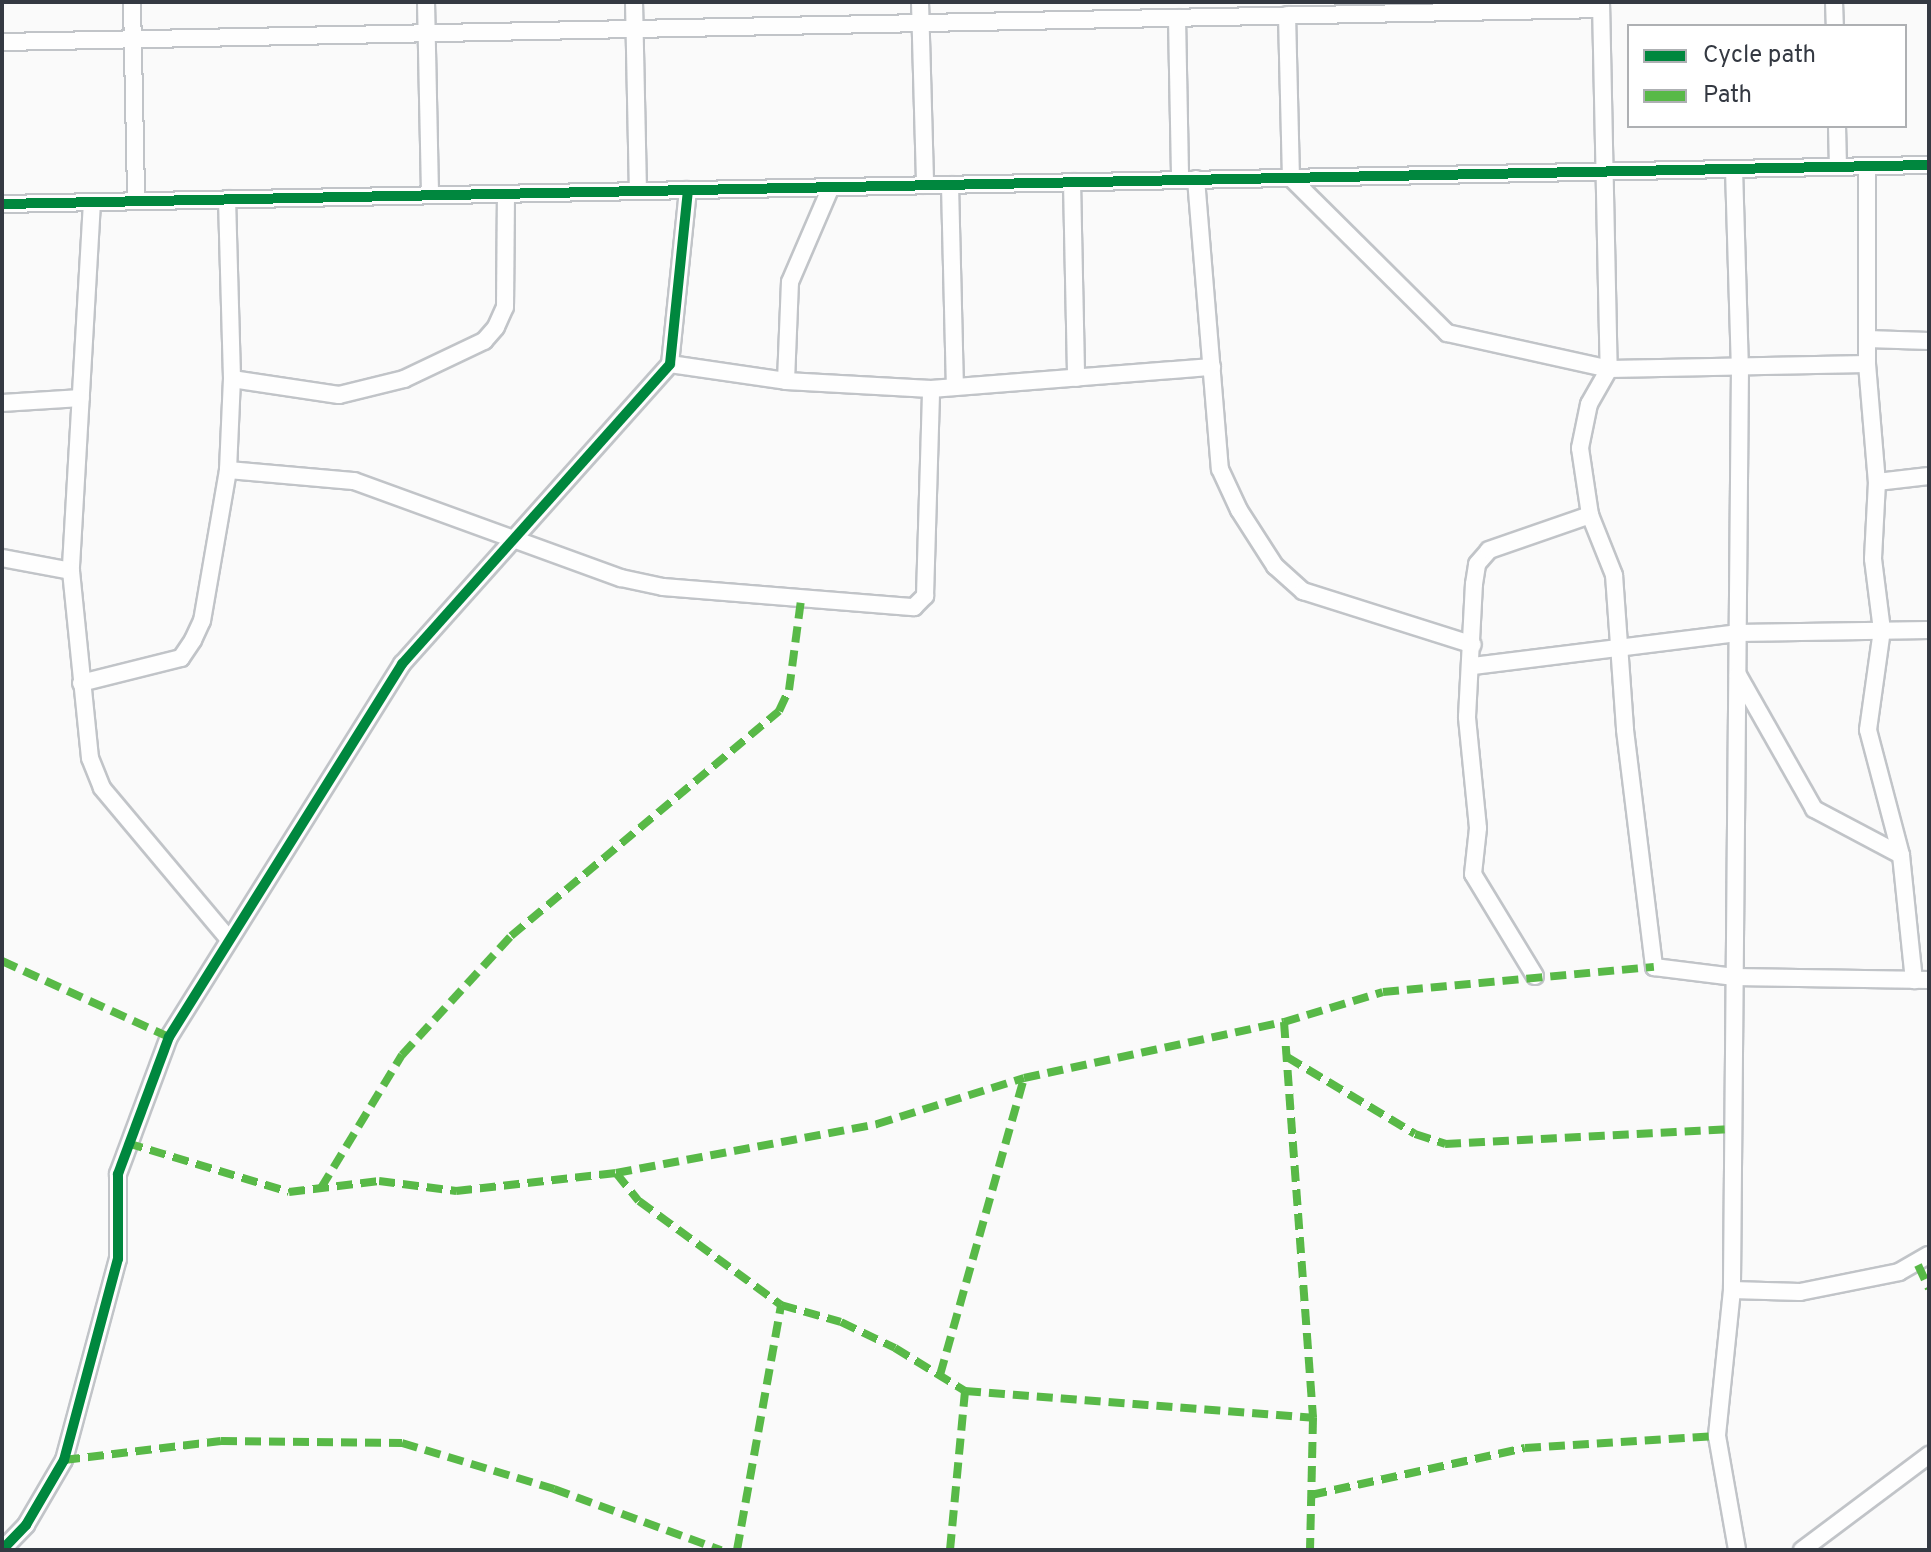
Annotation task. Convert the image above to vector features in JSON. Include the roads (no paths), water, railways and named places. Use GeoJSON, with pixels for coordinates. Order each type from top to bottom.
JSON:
{"type":"FeatureCollection","features":[{"type":"Feature","properties":{"kind":"street"},"geometry":{"type":"LineString","coordinates":[[132,2],[136,201]]}},
{"type":"Feature","properties":{"kind":"street"},"geometry":{"type":"LineString","coordinates":[[426,2],[430,195]]}},
{"type":"Feature","properties":{"kind":"street"},"geometry":{"type":"LineString","coordinates":[[634,2],[638,191]]}},
{"type":"Feature","properties":{"kind":"street"},"geometry":{"type":"LineString","coordinates":[[920,2],[925,185]]}},
{"type":"Feature","properties":{"kind":"street"},"geometry":{"type":"LineString","coordinates":[[1834,2],[1835,24]]}},
{"type":"Feature","properties":{"kind":"street"},"geometry":{"type":"LineString","coordinates":[[2,42],[921,23],[1166,13],[1287,15],[1601,6],[1609,369],[1589,404],[1580,448],[1590,515],[1614,575],[1625,730],[1654,967],[1734,977],[1921,980],[1901,855],[1868,730],[1882,630],[1873,559],[1877,482],[1867,364],[1867,166]]}},
{"type":"Feature","properties":{"kind":"street"},"geometry":{"type":"LineString","coordinates":[[1166,13],[1212,367],[1220,469],[1239,510],[1275,566],[1303,591],[1473,645]]}},
{"type":"Feature","properties":{"kind":"street"},"geometry":{"type":"LineString","coordinates":[[1287,15],[1291,178],[1447,333],[1609,369],[1867,364]]}},
{"type":"Feature","properties":{"kind":"street"},"geometry":{"type":"LineString","coordinates":[[1837,128],[1838,166]]}},
{"type":"Feature","properties":{"kind":"street"},"geometry":{"type":"LineString","coordinates":[[2,204],[1929,165]]}},
{"type":"Feature","properties":{"kind":"street"},"geometry":{"type":"LineString","coordinates":[[1734,169],[1740,366],[1732,1290],[1717,1436],[1737,1550]]}},
{"type":"Feature","properties":{"kind":"street"},"geometry":{"type":"LineString","coordinates":[[1072,182],[1076,378]]}},
{"type":"Feature","properties":{"kind":"street"},"geometry":{"type":"LineString","coordinates":[[950,185],[955,387]]}},
{"type":"Feature","properties":{"kind":"street"},"geometry":{"type":"LineString","coordinates":[[786,381],[790,282],[831,187]]}},
{"type":"Feature","properties":{"kind":"street"},"geometry":{"type":"LineString","coordinates":[[2,1550],[26,1525],[64,1460],[118,1259],[118,1174],[169,1037],[227,937],[402,664],[670,364],[688,190]]}},
{"type":"Feature","properties":{"kind":"street"},"geometry":{"type":"LineString","coordinates":[[232,379],[339,395],[404,379],[484,341],[505,307],[506,194]]}},
{"type":"Feature","properties":{"kind":"street"},"geometry":{"type":"LineString","coordinates":[[81,683],[181,658],[202,621],[228,470],[232,379],[227,199]]}},
{"type":"Feature","properties":{"kind":"street"},"geometry":{"type":"LineString","coordinates":[[92,202],[71,571],[90,758],[102,788],[227,937]]}},
{"type":"Feature","properties":{"kind":"street"},"geometry":{"type":"LineString","coordinates":[[1867,339],[1929,341]]}},
{"type":"Feature","properties":{"kind":"street"},"geometry":{"type":"LineString","coordinates":[[670,364],[786,381],[931,389],[1212,367]]}},
{"type":"Feature","properties":{"kind":"street"},"geometry":{"type":"LineString","coordinates":[[228,470],[354,481],[621,578],[663,587],[914,607],[925,596],[931,389]]}},
{"type":"Feature","properties":{"kind":"street"},"geometry":{"type":"LineString","coordinates":[[2,403],[81,398]]}},
{"type":"Feature","properties":{"kind":"street"},"geometry":{"type":"LineString","coordinates":[[1877,482],[1929,476]]}},
{"type":"Feature","properties":{"kind":"street"},"geometry":{"type":"LineString","coordinates":[[1535,976],[1473,874],[1478,828],[1467,717],[1473,666],[1474,584],[1477,564],[1489,550],[1590,515]]}},
{"type":"Feature","properties":{"kind":"street"},"geometry":{"type":"LineString","coordinates":[[2,558],[71,571]]}},
{"type":"Feature","properties":{"kind":"street"},"geometry":{"type":"LineString","coordinates":[[1473,666],[1620,644],[1737,633],[1929,630]]}},
{"type":"Feature","properties":{"kind":"street"},"geometry":{"type":"LineString","coordinates":[[1738,673],[1814,809],[1901,855]]}},
{"type":"Feature","properties":{"kind":"street"},"geometry":{"type":"LineString","coordinates":[[1732,1290],[1827,1287],[1899,1272],[1929,1255]]}},
{"type":"Feature","properties":{"kind":"street"},"geometry":{"type":"LineString","coordinates":[[1802,1550],[1929,1455]]}}]}
